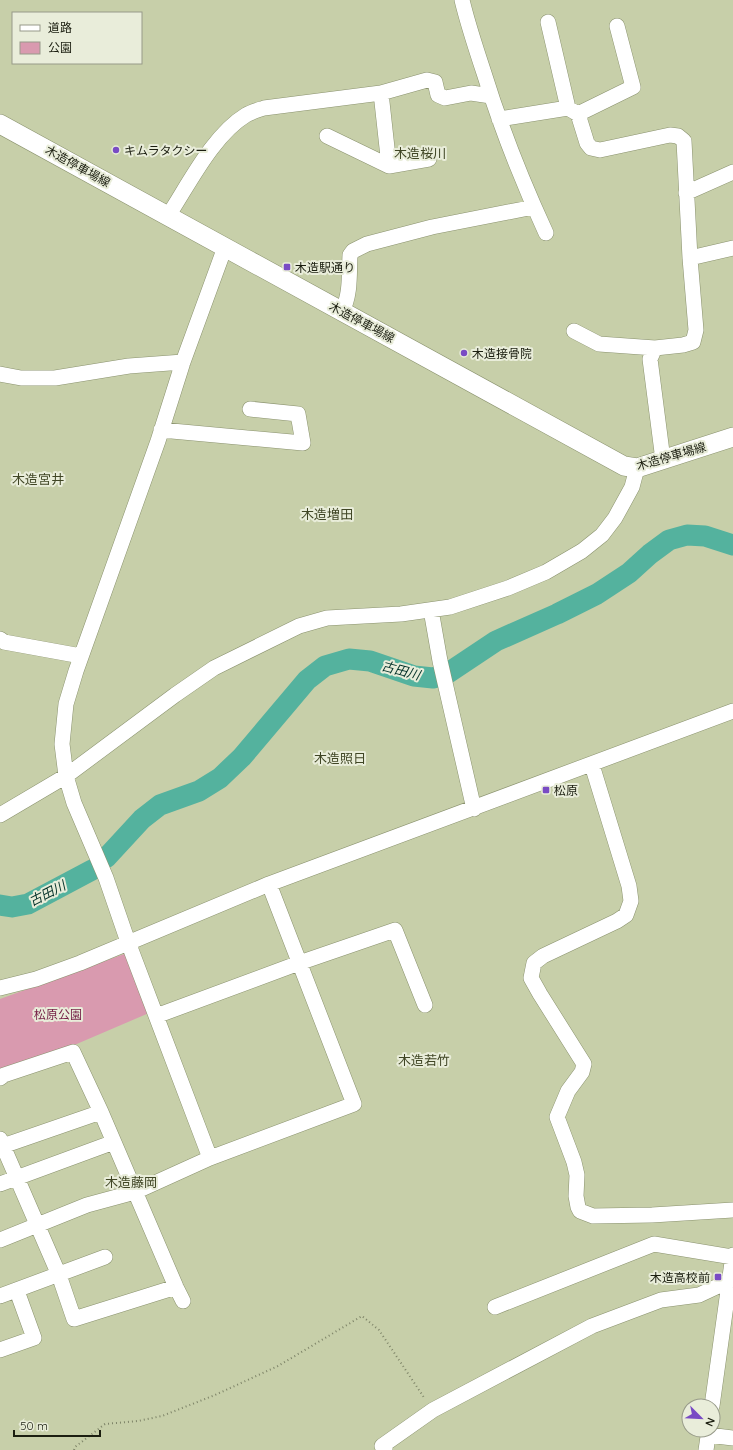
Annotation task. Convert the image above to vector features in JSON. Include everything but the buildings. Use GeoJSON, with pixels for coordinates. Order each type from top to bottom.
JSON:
{"type":"FeatureCollection","features":[{"type":"Feature","properties":{"kind":"main road","name":"木造停車場線"},"geometry":{"type":"LineString","coordinates":[[0,124],[624,466],[637,468],[733,438]]}},
{"type":"Feature","properties":{"kind":"street"},"geometry":{"type":"LineString","coordinates":[[462,0],[467,22],[499,119],[546,233]]}},
{"type":"Feature","properties":{"kind":"street"},"geometry":{"type":"LineString","coordinates":[[548,22],[573,111],[587,143],[591,148],[600,150],[670,135],[678,136],[684,141],[690,258],[696,330],[693,342],[683,345],[655,348],[599,344],[574,330]]}},
{"type":"Feature","properties":{"kind":"street"},"geometry":{"type":"LineString","coordinates":[[499,119],[573,111],[633,88],[617,26]]}},
{"type":"Feature","properties":{"kind":"street"},"geometry":{"type":"LineString","coordinates":[[168,216],[202,162],[224,133],[247,115],[264,108],[381,93],[427,80],[435,82],[438,95],[445,98],[471,93],[491,96]]}},
{"type":"Feature","properties":{"kind":"street"},"geometry":{"type":"LineString","coordinates":[[381,93],[389,166]]}},
{"type":"Feature","properties":{"kind":"street"},"geometry":{"type":"LineString","coordinates":[[327,136],[389,166],[429,159]]}},
{"type":"Feature","properties":{"kind":"street"},"geometry":{"type":"LineString","coordinates":[[686,193],[733,172]]}},
{"type":"Feature","properties":{"kind":"street"},"geometry":{"type":"LineString","coordinates":[[342,311],[345,306],[348,293],[350,255],[353,251],[367,244],[432,227],[534,207]]}},
{"type":"Feature","properties":{"kind":"street"},"geometry":{"type":"LineString","coordinates":[[210,1158],[128,942],[106,878],[74,803],[66,776],[62,744],[66,704],[81,656],[161,430],[183,362],[225,247]]}},
{"type":"Feature","properties":{"kind":"street"},"geometry":{"type":"LineString","coordinates":[[690,258],[733,248]]}},
{"type":"Feature","properties":{"kind":"street"},"geometry":{"type":"LineString","coordinates":[[655,348],[650,359],[663,460]]}},
{"type":"Feature","properties":{"kind":"street"},"geometry":{"type":"LineString","coordinates":[[0,374],[21,378],[55,378],[129,366],[183,362]]}},
{"type":"Feature","properties":{"kind":"street"},"geometry":{"type":"LineString","coordinates":[[161,430],[303,443],[298,414],[250,409]]}},
{"type":"Feature","properties":{"kind":"street"},"geometry":{"type":"LineString","coordinates":[[0,815],[66,776],[175,694],[214,668],[299,626],[327,618],[401,614],[450,607],[508,588],[546,572],[582,551],[602,535],[615,518],[632,487],[637,468]]}},
{"type":"Feature","properties":{"kind":"street"},"geometry":{"type":"LineString","coordinates":[[431,610],[440,661],[474,809]]}},
{"type":"Feature","properties":{"kind":"street"},"geometry":{"type":"LineString","coordinates":[[0,639],[4,642],[81,656]]}},
{"type":"Feature","properties":{"kind":"street"},"geometry":{"type":"LineString","coordinates":[[0,988],[36,979],[80,963],[269,884],[474,809],[733,711]]}},
{"type":"Feature","properties":{"kind":"street"},"geometry":{"type":"LineString","coordinates":[[592,765],[629,886],[631,901],[626,915],[617,921],[538,959],[534,963],[531,978],[584,1064],[582,1072],[568,1091],[557,1117],[574,1162],[577,1175],[576,1196],[578,1207],[580,1211],[593,1216],[652,1216],[733,1210]]}},
{"type":"Feature","properties":{"kind":"street"},"geometry":{"type":"LineString","coordinates":[[0,1240],[87,1205],[135,1192],[210,1158],[354,1104],[269,884]]}},
{"type":"Feature","properties":{"kind":"street"},"geometry":{"type":"LineString","coordinates":[[156,1016],[299,963],[395,930],[425,1005]]}},
{"type":"Feature","properties":{"kind":"street"},"geometry":{"type":"LineString","coordinates":[[0,1078],[4,1075],[73,1052],[101,1112],[183,1301]]}},
{"type":"Feature","properties":{"kind":"street"},"geometry":{"type":"LineString","coordinates":[[101,1112],[1,1144],[18,1178],[36,1226],[59,1275],[74,1319],[176,1287]]}},
{"type":"Feature","properties":{"kind":"street"},"geometry":{"type":"LineString","coordinates":[[0,1184],[114,1142]]}},
{"type":"Feature","properties":{"kind":"street"},"geometry":{"type":"LineString","coordinates":[[495,1307],[654,1244],[731,1273]]}},
{"type":"Feature","properties":{"kind":"street"},"geometry":{"type":"LineString","coordinates":[[0,1296],[17,1291],[105,1257]]}},
{"type":"Feature","properties":{"kind":"street"},"geometry":{"type":"LineString","coordinates":[[713,1398],[731,1273]]}},
{"type":"Feature","properties":{"kind":"street"},"geometry":{"type":"LineString","coordinates":[[386,1450],[382,1446],[433,1410],[592,1326],[661,1300],[699,1294],[731,1273]]}},
{"type":"Feature","properties":{"kind":"street"},"geometry":{"type":"LineString","coordinates":[[0,1350],[34,1338],[17,1291]]}},
{"type":"Feature","properties":{"kind":"street"},"geometry":{"type":"LineString","coordinates":[[721,1435],[733,1438]]}},
{"type":"Feature","properties":{"kind":"street"},"geometry":{"type":"LineString","coordinates":[[706,1450],[708,1438]]}},
{"type":"Feature","properties":{"kind":"path"},"geometry":{"type":"LineString","coordinates":[[74,1450],[75,1447],[105,1424],[138,1421],[162,1416],[215,1395],[278,1366],[362,1316],[379,1330],[433,1410]]}},
{"type":"Feature","properties":{"kind":"green space","name":"松原公園"},"geometry":{"type":"Polygon","coordinates":[[[127,953],[149,1013],[72,1046],[0,1072],[0,999],[127,953]]]}},
{"type":"Feature","properties":{"kind":"waterway","name":"古田川"},"geometry":{"type":"LineString","coordinates":[[106,858],[142,819],[160,805],[199,791],[220,778],[242,757],[307,680],[325,666],[349,659],[370,661],[414,676],[433,678],[445,675],[496,641],[557,614],[597,594],[629,573],[650,554],[669,540],[687,535],[705,536],[733,545]]}},
{"type":"Feature","properties":{"kind":"waterway","name":"古田川"},"geometry":{"type":"LineString","coordinates":[[0,905],[12,907],[28,904],[92,870]]}},
{"type":"Feature","properties":{"kind":"place","name":"キムラタクシー"},"geometry":{"type":"Point","coordinates":[116,150]}},
{"type":"Feature","properties":{"kind":"place","name":"木造駅通り"},"geometry":{"type":"Point","coordinates":[287,267]}},
{"type":"Feature","properties":{"kind":"place","name":"木造接骨院"},"geometry":{"type":"Point","coordinates":[464,353]}},
{"type":"Feature","properties":{"kind":"place","name":"松原"},"geometry":{"type":"Point","coordinates":[546,790]}},
{"type":"Feature","properties":{"kind":"place","name":"木造高校前"},"geometry":{"type":"Point","coordinates":[718,1277]}},
{"type":"Feature","properties":{"kind":"district","name":"木造桜川"},"geometry":{"type":"Point","coordinates":[420,153]}},
{"type":"Feature","properties":{"kind":"district","name":"木造宮井"},"geometry":{"type":"Point","coordinates":[38,479]}},
{"type":"Feature","properties":{"kind":"district","name":"木造増田"},"geometry":{"type":"Point","coordinates":[327,514]}},
{"type":"Feature","properties":{"kind":"district","name":"木造照日"},"geometry":{"type":"Point","coordinates":[340,758]}},
{"type":"Feature","properties":{"kind":"district","name":"木造若竹"},"geometry":{"type":"Point","coordinates":[424,1060]}},
{"type":"Feature","properties":{"kind":"district","name":"木造藤岡"},"geometry":{"type":"Point","coordinates":[131,1182]}}]}
